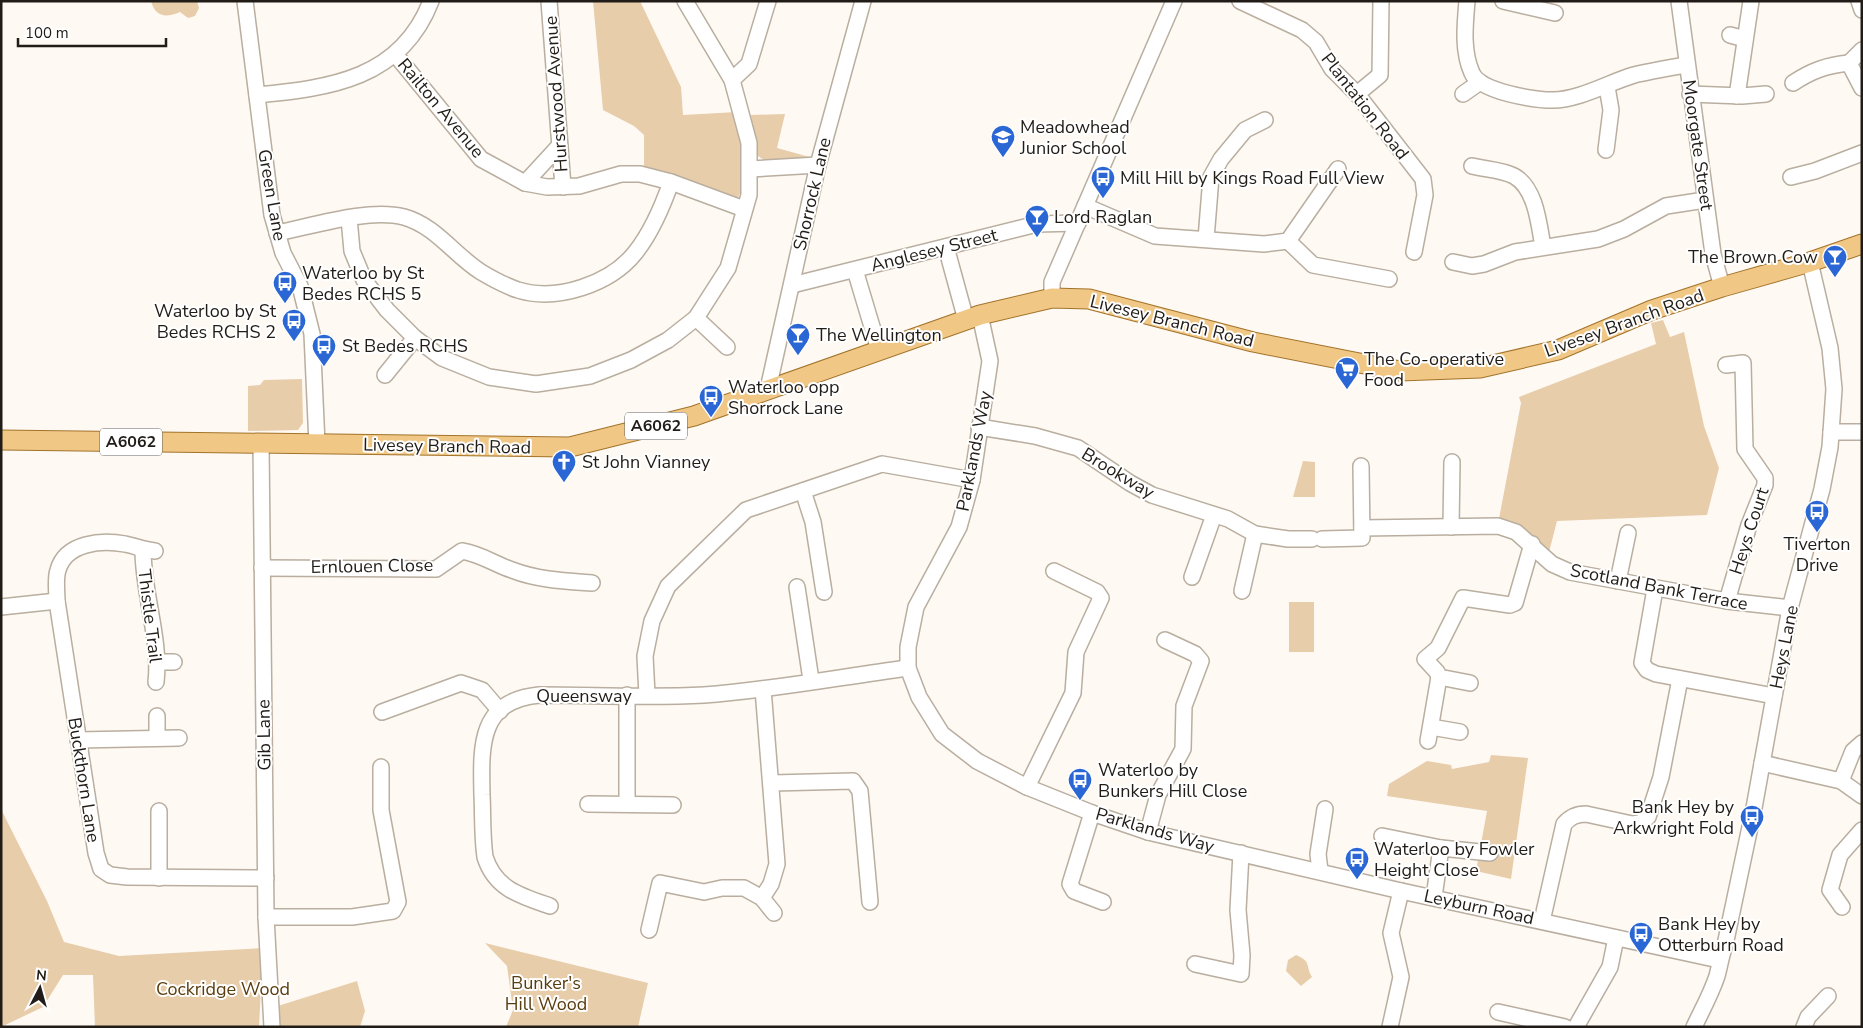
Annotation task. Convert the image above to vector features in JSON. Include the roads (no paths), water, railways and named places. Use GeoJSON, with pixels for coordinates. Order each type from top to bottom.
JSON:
{"type":"FeatureCollection","features":[{"type":"Feature","properties":{"kind":"main road","name":"Livesey Branch Road"},"geometry":{"type":"LineString","coordinates":[[1,440],[570,447],[694,416],[768,388],[973,318],[1052,298],[1089,299],[1254,342],[1409,372],[1480,368],[1558,350],[1652,310],[1722,287],[1810,262],[1862,244]]}},
{"type":"Feature","properties":{"kind":"street","name":"Green Lane"},"geometry":{"type":"LineString","coordinates":[[245,1],[272,215],[283,253],[300,286],[312,334],[317,444]]}},
{"type":"Feature","properties":{"kind":"street"},"geometry":{"type":"LineString","coordinates":[[257,95],[315,89],[361,76],[396,54],[425,16],[431,1]]}},
{"type":"Feature","properties":{"kind":"street","name":"Hurstwood Avenue"},"geometry":{"type":"LineString","coordinates":[[549,1],[563,187]]}},
{"type":"Feature","properties":{"kind":"street"},"geometry":{"type":"LineString","coordinates":[[349,218],[352,251],[364,280],[387,310],[415,338],[442,358],[481,374],[536,384],[590,376],[631,360],[668,340],[696,318],[728,268],[749,195],[749,143],[732,80],[685,1]]}},
{"type":"Feature","properties":{"kind":"street"},"geometry":{"type":"LineString","coordinates":[[732,80],[749,64],[768,1]]}},
{"type":"Feature","properties":{"kind":"street","name":"Shorrock Lane"},"geometry":{"type":"LineString","coordinates":[[768,388],[818,165],[863,1]]}},
{"type":"Feature","properties":{"kind":"street"},"geometry":{"type":"LineString","coordinates":[[1052,298],[1052,282],[1174,1]]}},
{"type":"Feature","properties":{"kind":"street","name":"Plantation Road"},"geometry":{"type":"LineString","coordinates":[[1240,1],[1302,30],[1316,42],[1332,69],[1357,94],[1423,179],[1425,195],[1414,252]]}},
{"type":"Feature","properties":{"kind":"street"},"geometry":{"type":"LineString","coordinates":[[1357,94],[1380,75],[1381,1]]}},
{"type":"Feature","properties":{"kind":"street"},"geometry":{"type":"LineString","coordinates":[[1466,1],[1465,41],[1472,74],[1480,82],[1503,93],[1554,100],[1607,87],[1632,76],[1686,65]]}},
{"type":"Feature","properties":{"kind":"street"},"geometry":{"type":"LineString","coordinates":[[1503,1],[1555,13]]}},
{"type":"Feature","properties":{"kind":"street","name":"Moorgate Street"},"geometry":{"type":"LineString","coordinates":[[1679,1],[1686,65],[1713,254],[1722,287]]}},
{"type":"Feature","properties":{"kind":"street"},"geometry":{"type":"LineString","coordinates":[[1737,96],[1737,37],[1751,12],[1751,1]]}},
{"type":"Feature","properties":{"kind":"street"},"geometry":{"type":"LineString","coordinates":[[1859,1],[1862,10]]}},
{"type":"Feature","properties":{"kind":"street"},"geometry":{"type":"LineString","coordinates":[[1793,83],[1809,72],[1829,65],[1849,63],[1862,50]]}},
{"type":"Feature","properties":{"kind":"street","name":"Railton Avenue"},"geometry":{"type":"LineString","coordinates":[[396,54],[481,159],[526,183],[547,187],[563,187],[579,186],[621,174],[650,176],[744,209]]}},
{"type":"Feature","properties":{"kind":"street"},"geometry":{"type":"LineString","coordinates":[[1849,63],[1862,88]]}},
{"type":"Feature","properties":{"kind":"street"},"geometry":{"type":"LineString","coordinates":[[1463,94],[1480,82]]}},
{"type":"Feature","properties":{"kind":"street"},"geometry":{"type":"LineString","coordinates":[[1606,150],[1611,110],[1607,87]]}},
{"type":"Feature","properties":{"kind":"street"},"geometry":{"type":"LineString","coordinates":[[1690,94],[1737,96],[1766,94]]}},
{"type":"Feature","properties":{"kind":"street"},"geometry":{"type":"LineString","coordinates":[[1206,239],[1211,177],[1220,159],[1245,130],[1265,120]]}},
{"type":"Feature","properties":{"kind":"street"},"geometry":{"type":"LineString","coordinates":[[526,183],[559,146]]}},
{"type":"Feature","properties":{"kind":"street"},"geometry":{"type":"LineString","coordinates":[[1791,177],[1815,171],[1862,153]]}},
{"type":"Feature","properties":{"kind":"street"},"geometry":{"type":"LineString","coordinates":[[750,168],[818,165]]}},
{"type":"Feature","properties":{"kind":"street"},"geometry":{"type":"LineString","coordinates":[[1472,166],[1514,176],[1527,190],[1536,212],[1543,247]]}},
{"type":"Feature","properties":{"kind":"street"},"geometry":{"type":"LineString","coordinates":[[1085,206],[1154,236],[1264,244],[1288,240],[1338,169]]}},
{"type":"Feature","properties":{"kind":"street"},"geometry":{"type":"LineString","coordinates":[[277,233],[349,218],[377,215],[404,217],[432,230],[480,271],[518,290],[549,294],[580,288],[610,275],[635,253],[663,203],[670,182]]}},
{"type":"Feature","properties":{"kind":"street"},"geometry":{"type":"LineString","coordinates":[[1453,262],[1478,265],[1515,252],[1598,238],[1624,229],[1666,206],[1705,200]]}},
{"type":"Feature","properties":{"kind":"street","name":"Anglesey Street"},"geometry":{"type":"LineString","coordinates":[[792,285],[1037,224],[1078,223]]}},
{"type":"Feature","properties":{"kind":"street"},"geometry":{"type":"LineString","coordinates":[[1288,240],[1313,264],[1389,279]]}},
{"type":"Feature","properties":{"kind":"street","name":"Parklands Way"},"geometry":{"type":"LineString","coordinates":[[946,247],[990,361],[972,480],[959,527],[916,607],[908,647],[908,668],[919,697],[942,734],[977,761],[1027,787],[1092,813],[1148,832],[1241,853]]}},
{"type":"Feature","properties":{"kind":"street","name":"Heys Lane"},"geometry":{"type":"LineString","coordinates":[[1694,1027],[1718,973],[1719,960],[1725,945],[1762,763],[1790,608],[1823,485],[1831,432],[1834,389],[1830,348],[1810,262]]}},
{"type":"Feature","properties":{"kind":"street"},"geometry":{"type":"LineString","coordinates":[[855,270],[879,350]]}},
{"type":"Feature","properties":{"kind":"street"},"geometry":{"type":"LineString","coordinates":[[696,318],[727,347]]}},
{"type":"Feature","properties":{"kind":"street"},"geometry":{"type":"LineString","coordinates":[[385,375],[415,338]]}},
{"type":"Feature","properties":{"kind":"street","name":"Heys Court"},"geometry":{"type":"LineString","coordinates":[[1726,365],[1743,363],[1745,449],[1765,478],[1765,485],[1749,525],[1727,601]]}},
{"type":"Feature","properties":{"kind":"street","name":"Brookway"},"geometry":{"type":"LineString","coordinates":[[979,427],[1035,436],[1071,446],[1130,484],[1152,494],[1228,519],[1255,534],[1318,544],[1360,539],[1362,528]]}},
{"type":"Feature","properties":{"kind":"street"},"geometry":{"type":"LineString","coordinates":[[1831,432],[1862,432]]}},
{"type":"Feature","properties":{"kind":"street","name":"Gib Lane"},"geometry":{"type":"LineString","coordinates":[[261,444],[266,917],[272,1027]]}},
{"type":"Feature","properties":{"kind":"street"},"geometry":{"type":"LineString","coordinates":[[1451,527],[1452,462]]}},
{"type":"Feature","properties":{"kind":"street"},"geometry":{"type":"LineString","coordinates":[[647,695],[645,656],[650,630],[652,621],[668,586],[746,510],[882,464],[972,480]]}},
{"type":"Feature","properties":{"kind":"street"},"geometry":{"type":"LineString","coordinates":[[1361,466],[1362,528]]}},
{"type":"Feature","properties":{"kind":"street"},"geometry":{"type":"LineString","coordinates":[[803,491],[813,522],[824,592]]}},
{"type":"Feature","properties":{"kind":"street"},"geometry":{"type":"LineString","coordinates":[[1192,577],[1214,515]]}},
{"type":"Feature","properties":{"kind":"street","name":"Scotland Bank Terrace"},"geometry":{"type":"LineString","coordinates":[[1362,528],[1498,526],[1516,532],[1532,544],[1552,564],[1570,572],[1727,601],[1790,608]]}},
{"type":"Feature","properties":{"kind":"street"},"geometry":{"type":"LineString","coordinates":[[1618,582],[1628,533]]}},
{"type":"Feature","properties":{"kind":"street"},"geometry":{"type":"LineString","coordinates":[[1242,590],[1255,534]]}},
{"type":"Feature","properties":{"kind":"street","name":"Thistle Trail"},"geometry":{"type":"LineString","coordinates":[[92,544],[117,543],[149,551],[144,579],[158,662],[156,682]]}},
{"type":"Feature","properties":{"kind":"street","name":"Buckthorn Lane"},"geometry":{"type":"LineString","coordinates":[[92,544],[74,549],[61,562],[57,573],[57,601],[96,853],[101,869],[110,875],[159,878],[266,878]]}},
{"type":"Feature","properties":{"kind":"street"},"geometry":{"type":"LineString","coordinates":[[1460,732],[1429,734],[1439,677],[1437,672],[1425,660],[1438,648],[1463,598],[1510,605],[1515,603],[1519,596],[1532,544]]}},
{"type":"Feature","properties":{"kind":"street","name":"Ernlouen Close"},"geometry":{"type":"LineString","coordinates":[[262,568],[436,569],[462,551],[478,553],[511,570],[546,580],[592,583]]}},
{"type":"Feature","properties":{"kind":"street"},"geometry":{"type":"LineString","coordinates":[[1027,787],[1073,693],[1076,652],[1101,598],[1097,592],[1054,571]]}},
{"type":"Feature","properties":{"kind":"street"},"geometry":{"type":"LineString","coordinates":[[797,587],[812,680]]}},
{"type":"Feature","properties":{"kind":"street"},"geometry":{"type":"LineString","coordinates":[[1655,589],[1642,663],[1647,670],[1680,679],[1774,696]]}},
{"type":"Feature","properties":{"kind":"street"},"geometry":{"type":"LineString","coordinates":[[1,607],[57,601]]}},
{"type":"Feature","properties":{"kind":"street"},"geometry":{"type":"LineString","coordinates":[[1148,832],[1158,794],[1183,749],[1184,706],[1201,661],[1195,654],[1166,640]]}},
{"type":"Feature","properties":{"kind":"street"},"geometry":{"type":"LineString","coordinates":[[158,662],[174,662]]}},
{"type":"Feature","properties":{"kind":"street","name":"Queensway"},"geometry":{"type":"LineString","coordinates":[[550,906],[519,896],[501,884],[492,874],[485,857],[481,749],[489,725],[500,711],[527,696],[701,695],[764,689],[812,680],[908,668]]}},
{"type":"Feature","properties":{"kind":"street"},"geometry":{"type":"LineString","coordinates":[[1439,677],[1470,683]]}},
{"type":"Feature","properties":{"kind":"street"},"geometry":{"type":"LineString","coordinates":[[1542,921],[1564,824],[1568,819],[1586,814],[1632,824],[1640,823],[1648,817],[1660,778],[1680,679]]}},
{"type":"Feature","properties":{"kind":"street"},"geometry":{"type":"LineString","coordinates":[[382,712],[461,683],[482,690],[500,711]]}},
{"type":"Feature","properties":{"kind":"street"},"geometry":{"type":"LineString","coordinates":[[762,898],[770,884],[777,864],[764,689]]}},
{"type":"Feature","properties":{"kind":"street"},"geometry":{"type":"LineString","coordinates":[[627,804],[628,695]]}},
{"type":"Feature","properties":{"kind":"street"},"geometry":{"type":"LineString","coordinates":[[157,716],[157,738]]}},
{"type":"Feature","properties":{"kind":"street"},"geometry":{"type":"LineString","coordinates":[[78,740],[179,738]]}},
{"type":"Feature","properties":{"kind":"street"},"geometry":{"type":"LineString","coordinates":[[1841,781],[1853,751],[1862,743]]}},
{"type":"Feature","properties":{"kind":"street"},"geometry":{"type":"LineString","coordinates":[[1762,763],[1841,781],[1862,796]]}},
{"type":"Feature","properties":{"kind":"street"},"geometry":{"type":"LineString","coordinates":[[266,917],[352,917],[392,911],[398,902],[381,810],[381,766]]}},
{"type":"Feature","properties":{"kind":"street"},"geometry":{"type":"LineString","coordinates":[[772,783],[853,781],[860,791],[870,902]]}},
{"type":"Feature","properties":{"kind":"street"},"geometry":{"type":"LineString","coordinates":[[588,804],[673,805]]}},
{"type":"Feature","properties":{"kind":"street"},"geometry":{"type":"LineString","coordinates":[[1320,872],[1318,854],[1325,809]]}},
{"type":"Feature","properties":{"kind":"street"},"geometry":{"type":"LineString","coordinates":[[159,811],[159,878]]}},
{"type":"Feature","properties":{"kind":"street"},"geometry":{"type":"LineString","coordinates":[[1092,813],[1070,884],[1074,891],[1103,902]]}},
{"type":"Feature","properties":{"kind":"street"},"geometry":{"type":"LineString","coordinates":[[1842,907],[1830,890],[1834,874],[1840,855],[1862,830]]}},
{"type":"Feature","properties":{"kind":"street"},"geometry":{"type":"LineString","coordinates":[[1382,836],[1441,848],[1490,853]]}},
{"type":"Feature","properties":{"kind":"street"},"geometry":{"type":"LineString","coordinates":[[1434,897],[1441,848]]}},
{"type":"Feature","properties":{"kind":"street"},"geometry":{"type":"LineString","coordinates":[[1194,964],[1241,974],[1242,955],[1238,910],[1241,853]]}},
{"type":"Feature","properties":{"kind":"street","name":"Leyburn Road"},"geometry":{"type":"LineString","coordinates":[[1241,853],[1401,891],[1719,960]]}},
{"type":"Feature","properties":{"kind":"street"},"geometry":{"type":"LineString","coordinates":[[649,930],[660,883],[704,892],[722,888],[744,888],[762,898],[774,913]]}},
{"type":"Feature","properties":{"kind":"street"},"geometry":{"type":"LineString","coordinates":[[1390,1027],[1401,977],[1391,933],[1401,891]]}},
{"type":"Feature","properties":{"kind":"street"},"geometry":{"type":"LineString","coordinates":[[1576,1027],[1610,966],[1616,938]]}},
{"type":"Feature","properties":{"kind":"street"},"geometry":{"type":"LineString","coordinates":[[1804,1027],[1808,1017],[1828,996]]}},
{"type":"Feature","properties":{"kind":"street"},"geometry":{"type":"LineString","coordinates":[[1498,1012],[1565,1027]]}},
{"type":"Feature","properties":{"kind":"place","name":"Meadowhead Junior School"},"geometry":{"type":"Point","coordinates":[1003,158]}},
{"type":"Feature","properties":{"kind":"place","name":"Mill Hill by Kings Road Full View"},"geometry":{"type":"Point","coordinates":[1103,199]}},
{"type":"Feature","properties":{"kind":"place","name":"Lord Raglan"},"geometry":{"type":"Point","coordinates":[1037,238]}},
{"type":"Feature","properties":{"kind":"place","name":"The Brown Cow"},"geometry":{"type":"Point","coordinates":[1835,278]}},
{"type":"Feature","properties":{"kind":"place","name":"Waterloo by St Bedes RCHS 5"},"geometry":{"type":"Point","coordinates":[285,304]}},
{"type":"Feature","properties":{"kind":"place","name":"Waterloo by St Bedes RCHS 2"},"geometry":{"type":"Point","coordinates":[294,342]}},
{"type":"Feature","properties":{"kind":"place","name":"The Wellington"},"geometry":{"type":"Point","coordinates":[798,356]}},
{"type":"Feature","properties":{"kind":"place","name":"St Bedes RCHS"},"geometry":{"type":"Point","coordinates":[324,367]}},
{"type":"Feature","properties":{"kind":"place","name":"The Co-operative Food"},"geometry":{"type":"Point","coordinates":[1347,390]}},
{"type":"Feature","properties":{"kind":"place","name":"Waterloo opp Shorrock Lane"},"geometry":{"type":"Point","coordinates":[711,418]}},
{"type":"Feature","properties":{"kind":"place","name":"St John Vianney"},"geometry":{"type":"Point","coordinates":[564,483]}},
{"type":"Feature","properties":{"kind":"place","name":"Tiverton Drive"},"geometry":{"type":"Point","coordinates":[1817,533]}},
{"type":"Feature","properties":{"kind":"place","name":"Waterloo by Bunkers Hill Close"},"geometry":{"type":"Point","coordinates":[1080,801]}},
{"type":"Feature","properties":{"kind":"place","name":"Bank Hey by Arkwright Fold"},"geometry":{"type":"Point","coordinates":[1752,838]}},
{"type":"Feature","properties":{"kind":"place","name":"Waterloo by Fowler Height Close"},"geometry":{"type":"Point","coordinates":[1357,880]}},
{"type":"Feature","properties":{"kind":"place","name":"Bank Hey by Otterburn Road"},"geometry":{"type":"Point","coordinates":[1641,955]}},
{"type":"Feature","properties":{"kind":"park label","name":"Cockridge Wood"},"geometry":{"type":"Point","coordinates":[223,989]}},
{"type":"Feature","properties":{"kind":"park label","name":"Bunker's Hill Wood"},"geometry":{"type":"Point","coordinates":[546,993]}}]}
